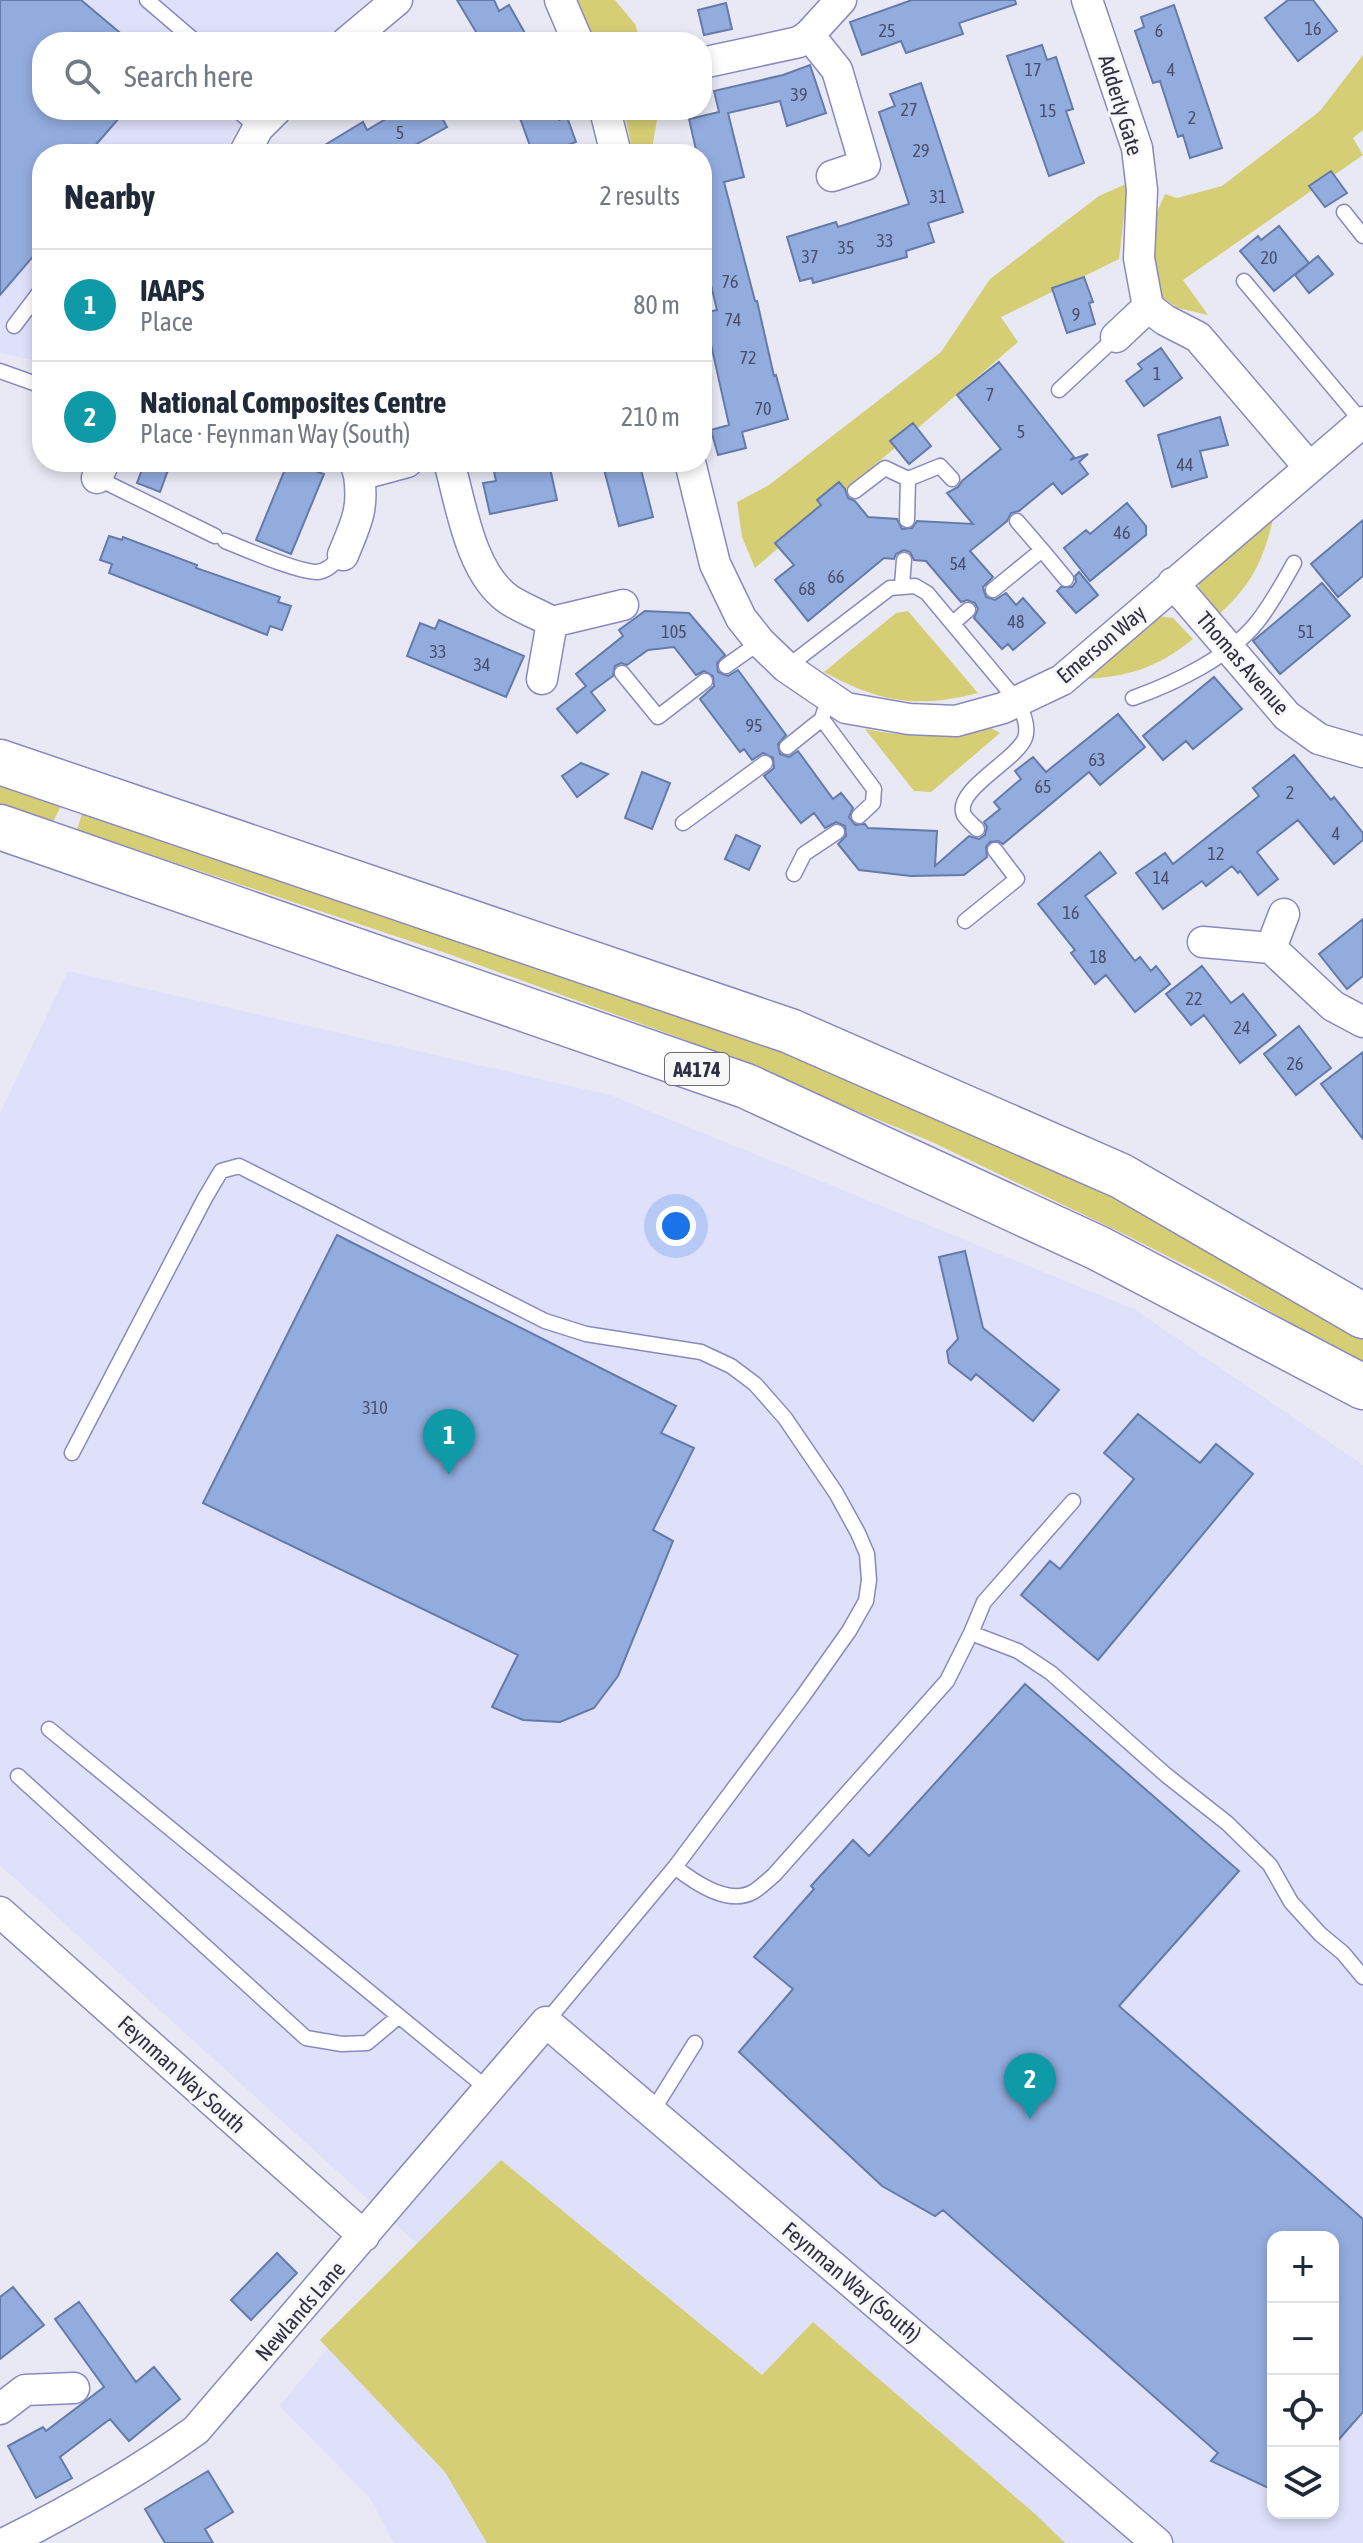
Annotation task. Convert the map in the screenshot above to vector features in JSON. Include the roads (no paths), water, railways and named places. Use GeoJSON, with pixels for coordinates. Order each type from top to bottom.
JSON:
{"type":"FeatureCollection","features":[{"type":"Feature","properties":{"kind":"highway"},"geometry":{"type":"LineString","coordinates":[[0,762],[790,1031],[1121,1176],[1363,1316]]}},
{"type":"Feature","properties":{"kind":"highway","name":"A4174"},"geometry":{"type":"LineString","coordinates":[[0,827],[746,1086],[1098,1248],[1363,1387]]}},
{"type":"Feature","properties":{"kind":"street"},"geometry":{"type":"LineString","coordinates":[[359,32],[397,0]]}},
{"type":"Feature","properties":{"kind":"street"},"geometry":{"type":"LineString","coordinates":[[560,0],[574,32]]}},
{"type":"Feature","properties":{"kind":"street"},"geometry":{"type":"LineString","coordinates":[[712,61],[799,42],[841,0]]}},
{"type":"Feature","properties":{"kind":"street","name":"Adderly Gate"},"geometry":{"type":"LineString","coordinates":[[1087,0],[1137,148],[1142,190],[1139,258],[1148,307]]}},
{"type":"Feature","properties":{"kind":"street"},"geometry":{"type":"LineString","coordinates":[[809,35],[837,70],[865,165],[832,176]]}},
{"type":"Feature","properties":{"kind":"street"},"geometry":{"type":"LineString","coordinates":[[608,120],[614,144]]}},
{"type":"Feature","properties":{"kind":"street"},"geometry":{"type":"LineString","coordinates":[[1116,337],[1148,307],[1165,320],[1198,337],[1309,467]]}},
{"type":"Feature","properties":{"kind":"street","name":"Emerson Way"},"geometry":{"type":"LineString","coordinates":[[692,472],[715,564],[741,618],[760,642],[825,708],[846,708],[909,719],[956,721],[1018,702],[1062,680],[1363,422]]}},
{"type":"Feature","properties":{"kind":"street"},"geometry":{"type":"LineString","coordinates":[[343,555],[360,513],[362,495],[358,472]]}},
{"type":"Feature","properties":{"kind":"street"},"geometry":{"type":"LineString","coordinates":[[452,472],[480,566],[508,599],[552,622],[623,605]]}},
{"type":"Feature","properties":{"kind":"street","name":"Thomas Avenue"},"geometry":{"type":"LineString","coordinates":[[1173,583],[1287,716],[1319,739],[1363,752]]}},
{"type":"Feature","properties":{"kind":"street"},"geometry":{"type":"LineString","coordinates":[[542,679],[552,622]]}},
{"type":"Feature","properties":{"kind":"street"},"geometry":{"type":"LineString","coordinates":[[1271,948],[1284,914]]}},
{"type":"Feature","properties":{"kind":"street"},"geometry":{"type":"LineString","coordinates":[[1203,942],[1271,948],[1333,1006],[1363,1022]]}},
{"type":"Feature","properties":{"kind":"street","name":"Feynman Way South"},"geometry":{"type":"LineString","coordinates":[[0,1912],[364,2236]]}},
{"type":"Feature","properties":{"kind":"street","name":"Newlands Lane"},"geometry":{"type":"LineString","coordinates":[[5,2543],[102,2491],[196,2430],[539,2031]]}},
{"type":"Feature","properties":{"kind":"street","name":"Feynman Way (South)"},"geometry":{"type":"LineString","coordinates":[[539,2031],[652,2112],[1157,2543]]}},
{"type":"Feature","properties":{"kind":"street"},"geometry":{"type":"LineString","coordinates":[[0,2409],[25,2390],[74,2388]]}},
{"type":"Feature","properties":{"kind":"lane"},"geometry":{"type":"LineString","coordinates":[[147,0],[184,32]]}},
{"type":"Feature","properties":{"kind":"lane"},"geometry":{"type":"LineString","coordinates":[[1344,212],[1363,236]]}},
{"type":"Feature","properties":{"kind":"lane"},"geometry":{"type":"LineString","coordinates":[[1244,281],[1363,422]]}},
{"type":"Feature","properties":{"kind":"lane"},"geometry":{"type":"LineString","coordinates":[[14,326],[32,302]]}},
{"type":"Feature","properties":{"kind":"lane"},"geometry":{"type":"LineString","coordinates":[[1059,390],[1116,337]]}},
{"type":"Feature","properties":{"kind":"lane"},"geometry":{"type":"LineString","coordinates":[[0,371],[32,382]]}},
{"type":"Feature","properties":{"kind":"lane"},"geometry":{"type":"LineString","coordinates":[[855,491],[885,468],[908,479],[940,466],[952,479]]}},
{"type":"Feature","properties":{"kind":"lane"},"geometry":{"type":"LineString","coordinates":[[104,472],[220,538],[264,557],[318,572],[329,568],[343,555]]}},
{"type":"Feature","properties":{"kind":"lane"},"geometry":{"type":"LineString","coordinates":[[907,520],[908,479]]}},
{"type":"Feature","properties":{"kind":"lane"},"geometry":{"type":"LineString","coordinates":[[1017,521],[1066,579]]}},
{"type":"Feature","properties":{"kind":"lane"},"geometry":{"type":"LineString","coordinates":[[993,590],[1042,550]]}},
{"type":"Feature","properties":{"kind":"lane"},"geometry":{"type":"LineString","coordinates":[[902,585],[904,560]]}},
{"type":"Feature","properties":{"kind":"lane"},"geometry":{"type":"LineString","coordinates":[[1133,698],[1172,684],[1200,669],[1228,648],[1256,624],[1294,563]]}},
{"type":"Feature","properties":{"kind":"lane"},"geometry":{"type":"LineString","coordinates":[[787,667],[890,588],[915,586],[927,593],[1018,702],[1024,715],[1025,738],[1011,756],[963,802],[963,813],[977,829]]}},
{"type":"Feature","properties":{"kind":"lane"},"geometry":{"type":"LineString","coordinates":[[953,623],[968,610]]}},
{"type":"Feature","properties":{"kind":"lane"},"geometry":{"type":"LineString","coordinates":[[726,666],[760,642]]}},
{"type":"Feature","properties":{"kind":"lane"},"geometry":{"type":"LineString","coordinates":[[622,673],[658,717],[705,681]]}},
{"type":"Feature","properties":{"kind":"lane"},"geometry":{"type":"LineString","coordinates":[[787,747],[825,708],[874,789],[873,803],[859,816]]}},
{"type":"Feature","properties":{"kind":"lane"},"geometry":{"type":"LineString","coordinates":[[683,823],[765,763]]}},
{"type":"Feature","properties":{"kind":"lane"},"geometry":{"type":"LineString","coordinates":[[794,874],[804,854],[837,832]]}},
{"type":"Feature","properties":{"kind":"lane"},"geometry":{"type":"LineString","coordinates":[[965,921],[1017,879],[995,850]]}},
{"type":"Feature","properties":{"kind":"lane"},"geometry":{"type":"LineString","coordinates":[[72,1453],[205,1198],[221,1171],[239,1166],[545,1321],[586,1334],[701,1352],[731,1366],[755,1384],[785,1418],[836,1493],[858,1533],[867,1554],[869,1580],[866,1601],[849,1631],[675,1867],[539,2031]]}},
{"type":"Feature","properties":{"kind":"lane"},"geometry":{"type":"LineString","coordinates":[[675,1867],[715,1892],[742,1896],[752,1893],[774,1875],[947,1681],[984,1602],[1073,1501]]}},
{"type":"Feature","properties":{"kind":"lane"},"geometry":{"type":"LineString","coordinates":[[971,1633],[1018,1651],[1051,1673],[1166,1775],[1227,1823],[1270,1865],[1291,1902],[1363,1977]]}},
{"type":"Feature","properties":{"kind":"lane"},"geometry":{"type":"LineString","coordinates":[[49,1729],[490,2091]]}},
{"type":"Feature","properties":{"kind":"lane"},"geometry":{"type":"LineString","coordinates":[[18,1776],[306,2038],[342,2044],[367,2043],[398,2017]]}},
{"type":"Feature","properties":{"kind":"lane"},"geometry":{"type":"LineString","coordinates":[[652,2112],[695,2043]]}},
{"type":"Feature","properties":{"kind":"place","name":"IAAPS"},"geometry":{"type":"Point","coordinates":[449,1475]}},
{"type":"Feature","properties":{"kind":"place","name":"National Composites Centre"},"geometry":{"type":"Point","coordinates":[1030,2119]}}]}
